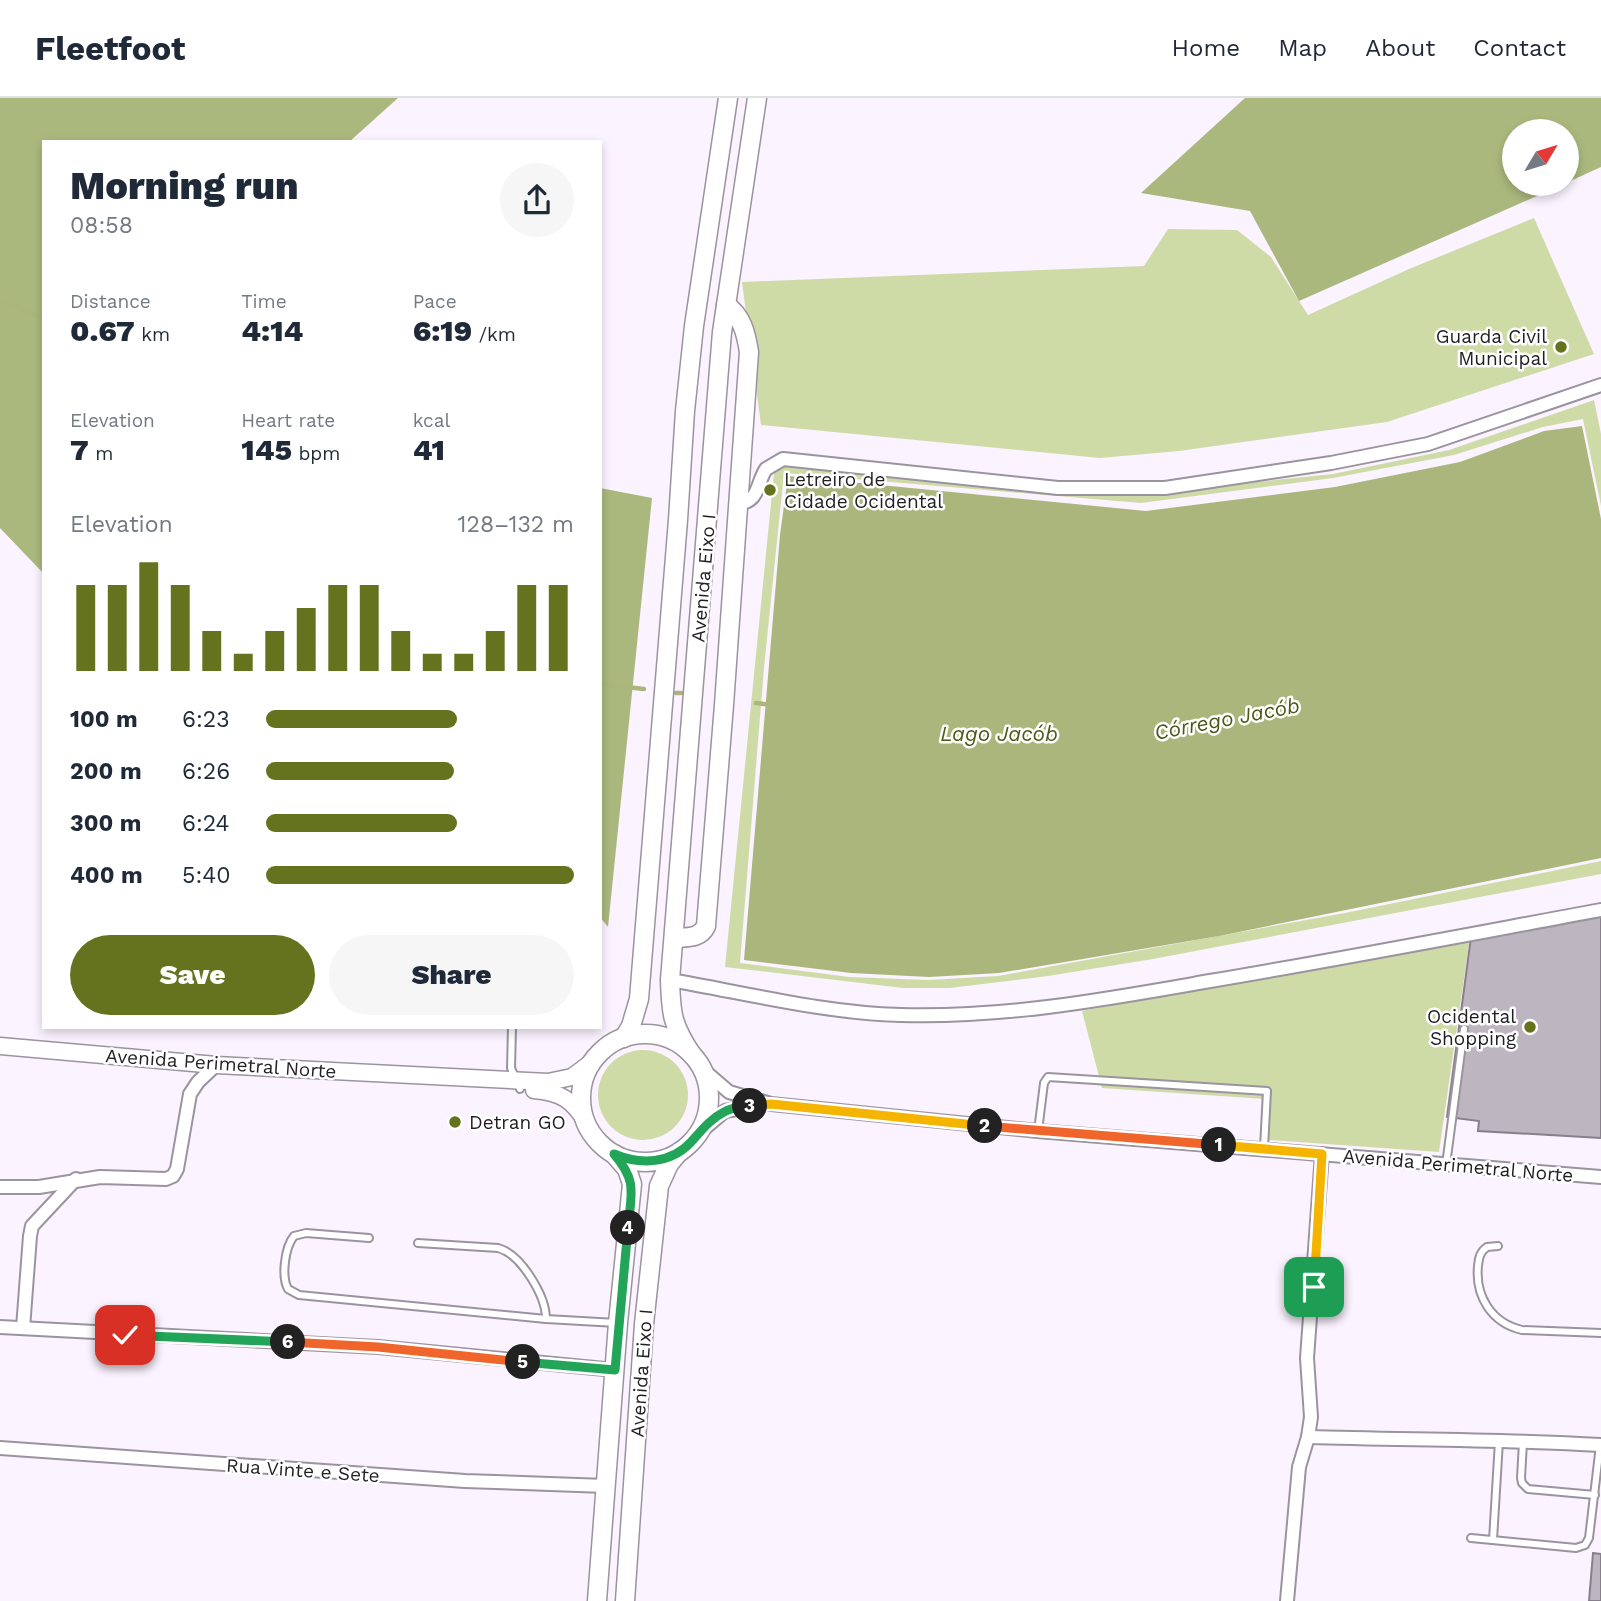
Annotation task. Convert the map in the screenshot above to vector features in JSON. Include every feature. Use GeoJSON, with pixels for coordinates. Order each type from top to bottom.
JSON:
{"type":"FeatureCollection","features":[{"type":"Feature","properties":{"kind":"main road","name":"Avenida Eixo I"},"geometry":{"type":"LineString","coordinates":[[624,1038],[631,1026],[639,999],[685,411],[694,326],[728,98]]}},
{"type":"Feature","properties":{"kind":"main road","name":"Avenida Eixo I"},"geometry":{"type":"LineString","coordinates":[[696,1061],[675,1027],[671,1012],[670,980],[720,357],[757,98]]}},
{"type":"Feature","properties":{"kind":"main road"},"geometry":{"type":"LineString","coordinates":[[674,938],[698,935],[706,926],[748,352],[743,326],[737,314],[726,305]]}},
{"type":"Feature","properties":{"kind":"main road"},"geometry":{"type":"LineString","coordinates":[[638,1034],[667,1037],[696,1061],[708,1081],[709,1112],[699,1132],[679,1152],[661,1160],[644,1162],[614,1154],[598,1140],[586,1122],[581,1101],[592,1062],[606,1047],[638,1034]]}},
{"type":"Feature","properties":{"kind":"main road","name":"Avenida Eixo I"},"geometry":{"type":"LineString","coordinates":[[625,1601],[644,1324],[659,1186],[669,1164],[679,1152]]}},
{"type":"Feature","properties":{"kind":"main road","name":"Avenida Eixo I"},"geometry":{"type":"LineString","coordinates":[[597,1601],[618,1323],[632,1184],[627,1169],[614,1154]]}},
{"type":"Feature","properties":{"kind":"street"},"geometry":{"type":"LineString","coordinates":[[738,504],[752,499],[758,492],[766,469],[783,459],[1079,489],[1165,488],[1331,463],[1428,444],[1601,385]]}},
{"type":"Feature","properties":{"kind":"street"},"geometry":{"type":"LineString","coordinates":[[670,980],[847,1011],[950,1016],[1016,1012],[1327,962],[1601,910]]}},
{"type":"Feature","properties":{"kind":"street","name":"Avenida Perimetral Norte"},"geometry":{"type":"LineString","coordinates":[[0,1046],[216,1065],[442,1076],[518,1084],[558,1093],[578,1108],[586,1122]]}},
{"type":"Feature","properties":{"kind":"street","name":"Avenida Perimetral Norte"},"geometry":{"type":"LineString","coordinates":[[696,1061],[729,1092],[771,1104],[1038,1131],[1601,1177]]}},
{"type":"Feature","properties":{"kind":"street","name":"Avenida Perimetral Norte"},"geometry":{"type":"LineString","coordinates":[[518,1084],[561,1081],[581,1072],[592,1062]]}},
{"type":"Feature","properties":{"kind":"street"},"geometry":{"type":"LineString","coordinates":[[0,1187],[39,1187],[109,1176],[166,1179],[173,1176],[177,1169],[190,1094],[216,1065]]}},
{"type":"Feature","properties":{"kind":"street","name":"Avenida Perimetral Norte"},"geometry":{"type":"LineString","coordinates":[[699,1132],[725,1111],[737,1107],[771,1104]]}},
{"type":"Feature","properties":{"kind":"street"},"geometry":{"type":"LineString","coordinates":[[1287,1601],[1299,1467],[1311,1417],[1307,1358],[1322,1154]]}},
{"type":"Feature","properties":{"kind":"street"},"geometry":{"type":"LineString","coordinates":[[23,1328],[32,1226],[76,1180]]}},
{"type":"Feature","properties":{"kind":"street"},"geometry":{"type":"LineString","coordinates":[[0,1327],[378,1347],[615,1370]]}},
{"type":"Feature","properties":{"kind":"street"},"geometry":{"type":"LineString","coordinates":[[1308,1437],[1523,1440],[1601,1445]]}},
{"type":"Feature","properties":{"kind":"street","name":"Rua Vinte e Sete"},"geometry":{"type":"LineString","coordinates":[[0,1448],[464,1481],[606,1486]]}},
{"type":"Feature","properties":{"kind":"lane"},"geometry":{"type":"LineString","coordinates":[[512,1029],[511,1059],[518,1084]]}},
{"type":"Feature","properties":{"kind":"lane"},"geometry":{"type":"LineString","coordinates":[[1446,1165],[1464,1029]]}},
{"type":"Feature","properties":{"kind":"lane"},"geometry":{"type":"LineString","coordinates":[[1038,1131],[1044,1083],[1048,1077],[1267,1091],[1264,1148]]}},
{"type":"Feature","properties":{"kind":"lane"},"geometry":{"type":"LineString","coordinates":[[369,1238],[306,1233],[294,1236],[289,1247],[285,1277],[288,1289],[299,1295],[546,1319],[618,1323]]}},
{"type":"Feature","properties":{"kind":"lane"},"geometry":{"type":"LineString","coordinates":[[418,1243],[498,1248],[508,1252],[540,1291],[546,1307],[546,1319]]}},
{"type":"Feature","properties":{"kind":"lane"},"geometry":{"type":"LineString","coordinates":[[1498,1246],[1487,1247],[1481,1252],[1477,1274],[1483,1301],[1497,1318],[1522,1330],[1601,1334]]}},
{"type":"Feature","properties":{"kind":"lane"},"geometry":{"type":"LineString","coordinates":[[1523,1440],[1521,1478],[1528,1489],[1595,1495]]}},
{"type":"Feature","properties":{"kind":"lane"},"geometry":{"type":"LineString","coordinates":[[1493,1540],[1499,1441]]}},
{"type":"Feature","properties":{"kind":"lane"},"geometry":{"type":"LineString","coordinates":[[1471,1538],[1581,1548],[1589,1538],[1601,1445]]}},
{"type":"Feature","properties":{"kind":"shaded area"},"geometry":{"type":"Polygon","coordinates":[[[0,98],[398,98],[351,140],[42,140],[42,572],[0,528],[0,98]]]}},
{"type":"Feature","properties":{"kind":"shaded area"},"geometry":{"type":"Polygon","coordinates":[[[1245,98],[1601,98],[1601,167],[1579,177],[1579,119],[1502,119],[1502,196],[1537,196],[1299,301],[1250,211],[1141,193],[1245,98]]]}},
{"type":"Feature","properties":{"kind":"shaded area"},"geometry":{"type":"Polygon","coordinates":[[[1534,218],[1594,354],[1387,422],[1179,451],[1100,458],[761,425],[742,282],[1144,266],[1168,229],[1237,230],[1271,257],[1308,315],[1409,269],[1534,218]]]}},
{"type":"Feature","properties":{"kind":"shaded area"},"geometry":{"type":"Polygon","coordinates":[[[1594,400],[1601,434],[1601,506],[1583,419],[1543,427],[1454,455],[1333,478],[1141,503],[784,473],[764,668],[740,963],[849,977],[928,980],[998,976],[1345,913],[1601,861],[1601,874],[1153,959],[950,988],[903,988],[725,967],[774,473],[782,465],[1067,494],[1142,494],[1333,474],[1449,450],[1594,400]]]}},
{"type":"Feature","properties":{"kind":"shaded area"},"geometry":{"type":"Polygon","coordinates":[[[602,488],[652,498],[608,927],[602,920],[602,488]]]}},
{"type":"Feature","properties":{"kind":"shaded area"},"geometry":{"type":"Polygon","coordinates":[[[1470,937],[1439,1152],[1269,1140],[1265,1099],[1102,1088],[1082,1011],[1470,937]]]}},
{"type":"Feature","properties":{"kind":"shaded area"},"geometry":{"type":"Polygon","coordinates":[[[643,1050],[660,1054],[675,1063],[684,1078],[688,1095],[684,1112],[675,1127],[660,1136],[643,1140],[626,1136],[611,1127],[602,1112],[598,1095],[602,1078],[611,1063],[626,1054],[643,1050]]]}},
{"type":"Feature","properties":{"kind":"water","name":"Lago Jacób"},"geometry":{"type":"Polygon","coordinates":[[[1582,426],[1601,519],[1601,858],[1219,936],[999,973],[929,977],[851,973],[744,960],[780,535],[788,476],[1146,511],[1335,487],[1460,462],[1544,431],[1582,426]]]}},
{"type":"Feature","properties":{"kind":"building","name":"Ocidental Shopping"},"geometry":{"type":"Polygon","coordinates":[[[1601,914],[1601,1138],[1478,1131],[1479,1121],[1447,1117],[1471,937],[1601,914]]]}},
{"type":"Feature","properties":{"kind":"building"},"geometry":{"type":"Polygon","coordinates":[[[1593,1553],[1601,1554],[1601,1601],[1589,1601],[1593,1553]]]}},
{"type":"Feature","properties":{"kind":"waterway","name":"Córrego Jacób"},"geometry":{"type":"LineString","coordinates":[[0,300],[42,317]]}},
{"type":"Feature","properties":{"kind":"waterway","name":"Córrego Jacób"},"geometry":{"type":"LineString","coordinates":[[602,684],[644,689]]}},
{"type":"Feature","properties":{"kind":"waterway"},"geometry":{"type":"LineString","coordinates":[[676,693],[681,693]]}},
{"type":"Feature","properties":{"kind":"waterway","name":"Córrego Jacób"},"geometry":{"type":"LineString","coordinates":[[756,703],[771,705]]}},
{"type":"Feature","properties":{"kind":"place","name":"Guarda Civil Municipal"},"geometry":{"type":"Point","coordinates":[1561,347]}},
{"type":"Feature","properties":{"kind":"place","name":"Letreiro de Cidade Ocidental"},"geometry":{"type":"Point","coordinates":[770,490]}},
{"type":"Feature","properties":{"kind":"place","name":"Ocidental Shopping"},"geometry":{"type":"Point","coordinates":[1530,1027]}},
{"type":"Feature","properties":{"kind":"place","name":"Detran GO"},"geometry":{"type":"Point","coordinates":[455,1122]}},
{"type":"Feature","properties":{"kind":"route"},"geometry":{"type":"LineString","coordinates":[[125,1335],[378,1347],[615,1370],[632,1184],[627,1169],[614,1154],[644,1162],[661,1160],[679,1152],[725,1111],[737,1107],[771,1104],[1038,1131],[1322,1154],[1314,1287]]}}]}
